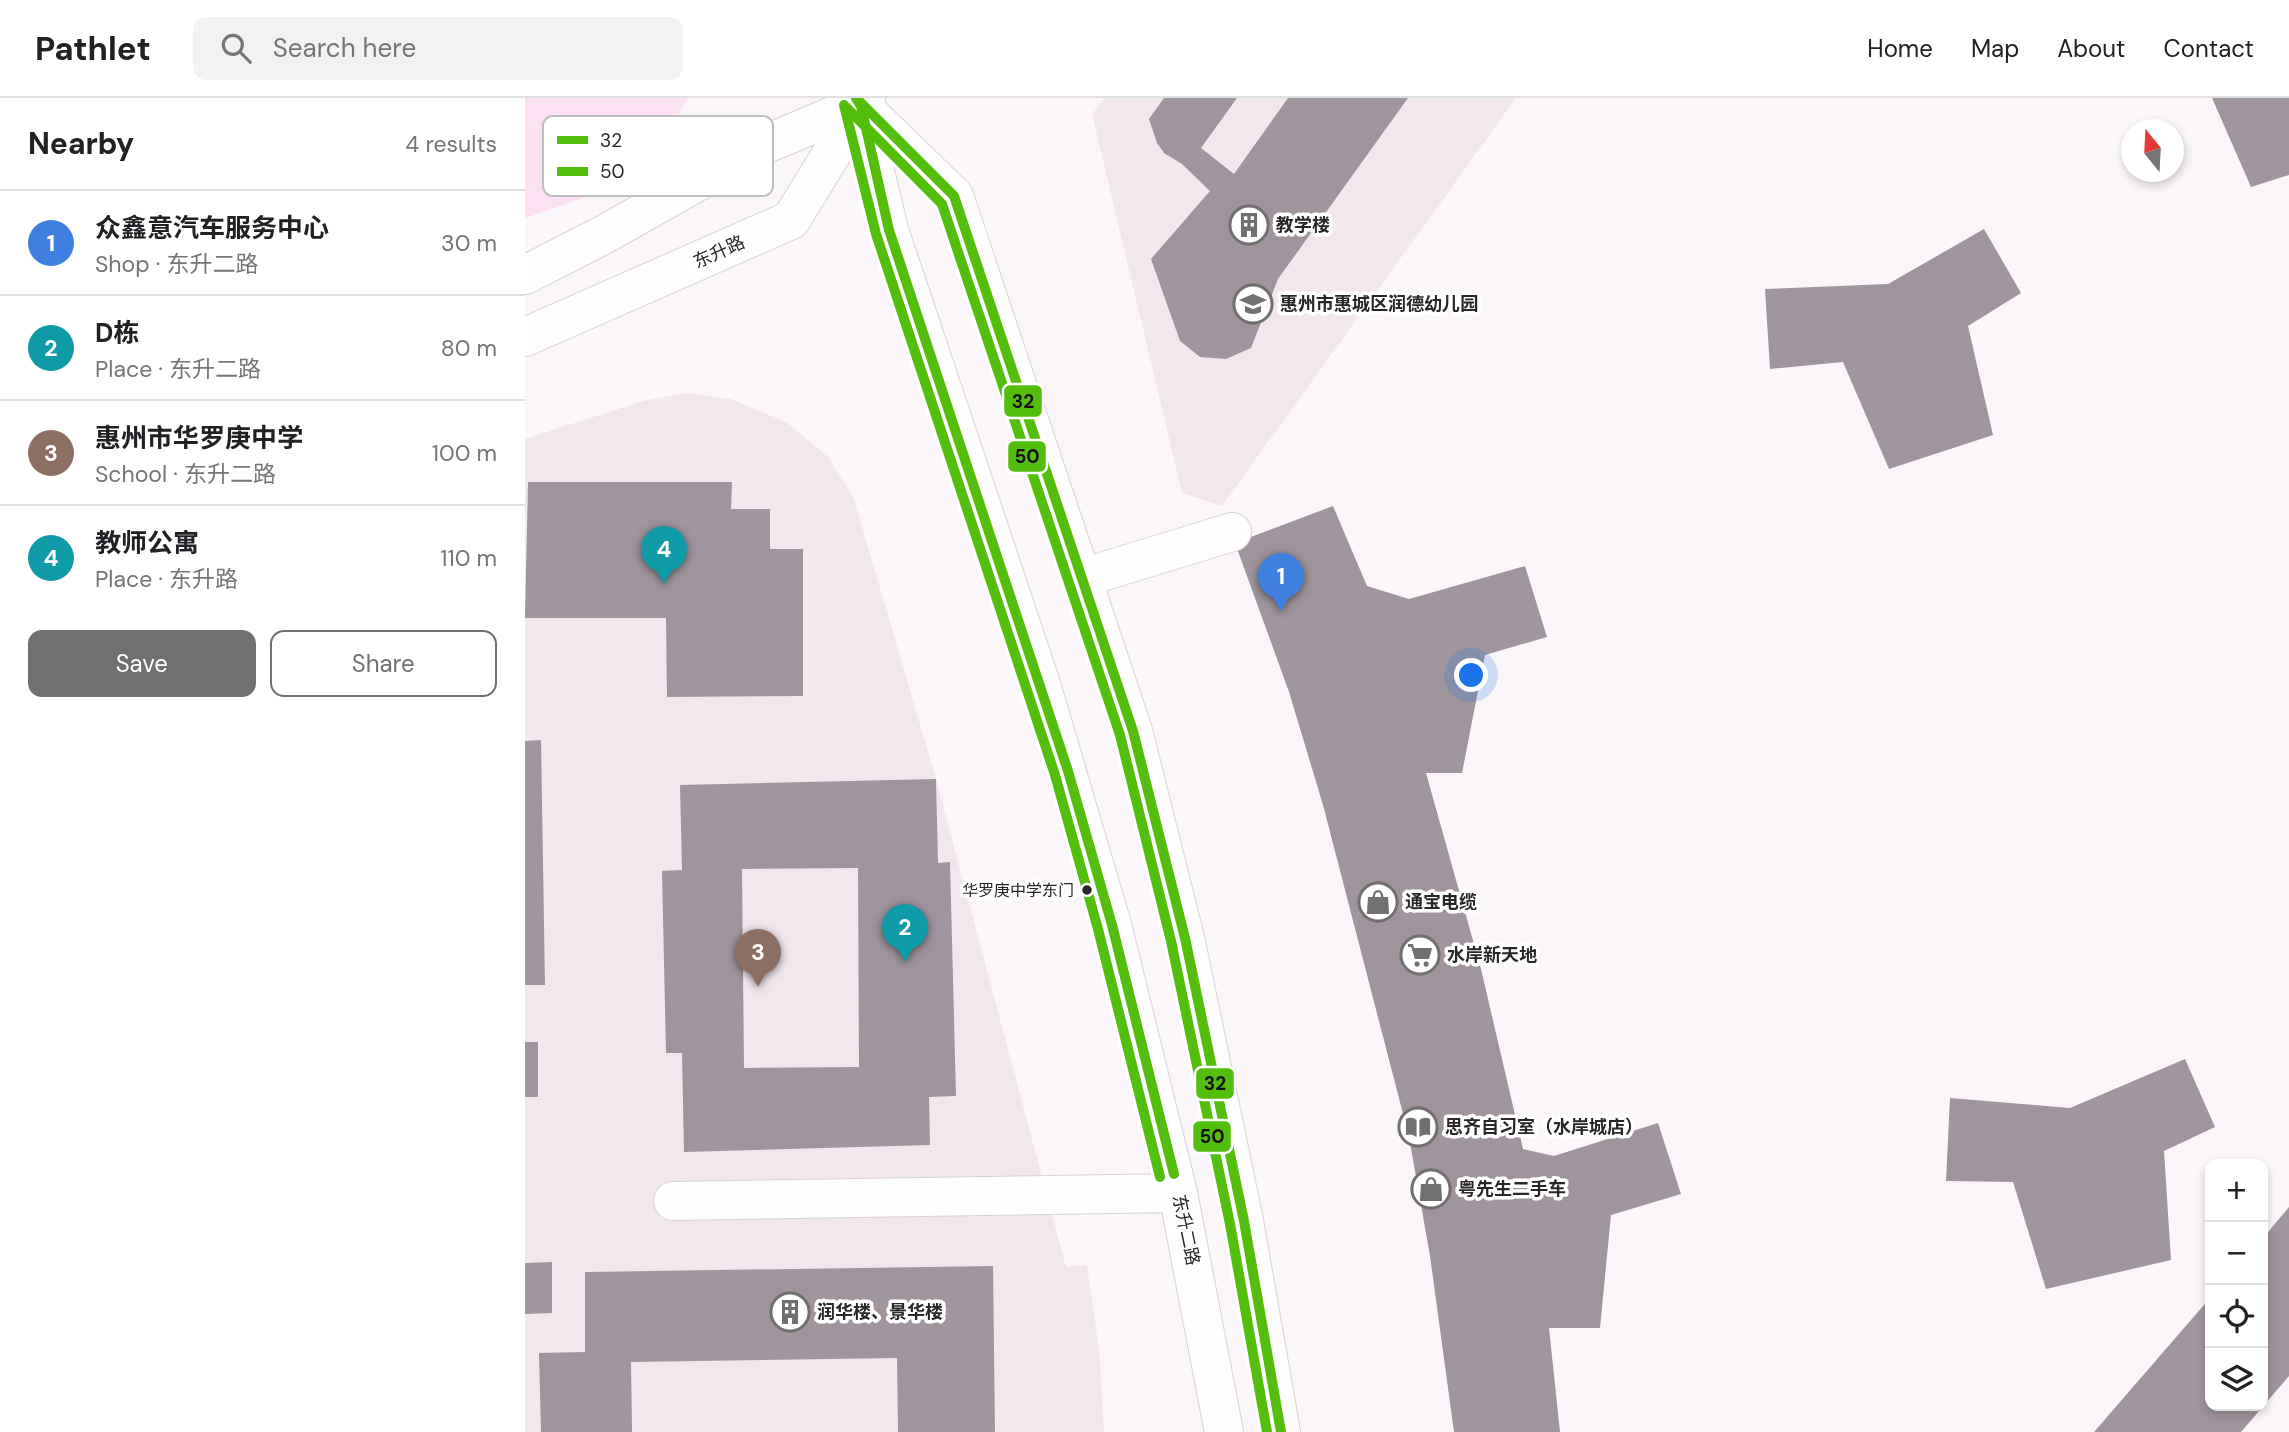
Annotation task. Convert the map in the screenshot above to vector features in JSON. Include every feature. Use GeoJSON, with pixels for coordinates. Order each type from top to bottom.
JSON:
{"type":"FeatureCollection","features":[{"type":"Feature","properties":{"kind":"street"},"geometry":{"type":"LineString","coordinates":[[773,141],[863,101],[954,196],[1133,731],[1160,828],[1244,1221],[1281,1432]]}},
{"type":"Feature","properties":{"kind":"street","name":"东升路"},"geometry":{"type":"LineString","coordinates":[[525,337],[791,220],[863,101]]}},
{"type":"Feature","properties":{"kind":"street","name":"东升二路"},"geometry":{"type":"LineString","coordinates":[[863,101],[889,230],[1068,771],[1115,938],[1178,1193],[1224,1432]]}},
{"type":"Feature","properties":{"kind":"street"},"geometry":{"type":"LineString","coordinates":[[525,275],[672,196]]}},
{"type":"Feature","properties":{"kind":"street"},"geometry":{"type":"LineString","coordinates":[[1082,578],[1232,532]]}},
{"type":"Feature","properties":{"kind":"street"},"geometry":{"type":"LineString","coordinates":[[673,1201],[1178,1193]]}},
{"type":"Feature","properties":{"kind":"shaded area"},"geometry":{"type":"Polygon","coordinates":[[[525,98],[688,98],[678,116],[543,116],[543,196],[590,196],[525,218],[525,98]]]}},
{"type":"Feature","properties":{"kind":"shaded area","name":"惠州市惠城区润德幼儿园"},"geometry":{"type":"Polygon","coordinates":[[[1105,98],[1516,98],[1222,506],[1182,493],[1092,114],[1105,98]]]}},
{"type":"Feature","properties":{"kind":"shaded area"},"geometry":{"type":"Polygon","coordinates":[[[684,393],[731,399],[786,422],[827,456],[853,496],[936,779],[1066,1267],[1087,1265],[1099,1348],[1104,1432],[525,1432],[525,439],[643,401],[684,393]]]}},
{"type":"Feature","properties":{"kind":"building","name":"教学楼"},"geometry":{"type":"Polygon","coordinates":[[[1164,98],[1237,98],[1201,148],[1234,174],[1288,98],[1408,98],[1278,279],[1251,348],[1226,359],[1200,357],[1180,341],[1151,259],[1210,191],[1182,164],[1164,153],[1157,143],[1149,119],[1164,98]]]}},
{"type":"Feature","properties":{"kind":"building"},"geometry":{"type":"Polygon","coordinates":[[[2212,98],[2289,98],[2289,175],[2251,187],[2212,98]]]}},
{"type":"Feature","properties":{"kind":"building"},"geometry":{"type":"Polygon","coordinates":[[[1984,229],[2021,293],[1968,326],[1993,435],[1889,469],[1843,362],[1770,369],[1765,289],[1888,284],[1984,229]]]}},
{"type":"Feature","properties":{"kind":"building"},"geometry":{"type":"Polygon","coordinates":[[[528,482],[732,482],[731,509],[770,509],[770,549],[803,549],[803,696],[667,697],[666,618],[525,618],[528,482]]]}},
{"type":"Feature","properties":{"kind":"building"},"geometry":{"type":"Polygon","coordinates":[[[1333,506],[1367,586],[1409,599],[1525,566],[1547,637],[1485,655],[1462,773],[1426,773],[1481,969],[1523,1149],[1554,1156],[1658,1123],[1681,1194],[1611,1215],[1600,1328],[1549,1328],[1560,1432],[1454,1432],[1430,1256],[1409,1137],[1323,805],[1289,692],[1235,543],[1333,506]]]}},
{"type":"Feature","properties":{"kind":"building"},"geometry":{"type":"Polygon","coordinates":[[[541,740],[545,985],[525,985],[525,741],[541,740]]]}},
{"type":"Feature","properties":{"kind":"building"},"geometry":{"type":"Polygon","coordinates":[[[936,779],[938,863],[950,862],[956,1096],[929,1097],[930,1145],[684,1152],[682,1053],[666,1053],[662,871],[682,870],[680,785],[936,779]],[[858,868],[742,869],[744,1068],[859,1067],[858,868]]]}},
{"type":"Feature","properties":{"kind":"building"},"geometry":{"type":"Polygon","coordinates":[[[525,1042],[538,1042],[538,1097],[525,1097],[525,1042]]]}},
{"type":"Feature","properties":{"kind":"building"},"geometry":{"type":"Polygon","coordinates":[[[2185,1059],[2215,1127],[2164,1151],[2171,1260],[2046,1289],[2013,1182],[1946,1181],[1950,1098],[2070,1108],[2185,1059]]]}},
{"type":"Feature","properties":{"kind":"building"},"geometry":{"type":"Polygon","coordinates":[[[2289,1207],[2289,1376],[2268,1400],[2268,1285],[2268,1232],[2289,1207]]]}},
{"type":"Feature","properties":{"kind":"building"},"geometry":{"type":"Polygon","coordinates":[[[552,1262],[552,1313],[525,1314],[525,1263],[552,1262]]]}},
{"type":"Feature","properties":{"kind":"building","name":"润华楼、景华楼"},"geometry":{"type":"Polygon","coordinates":[[[993,1266],[995,1432],[898,1432],[897,1358],[631,1362],[632,1432],[541,1432],[539,1353],[585,1352],[585,1272],[993,1266]]]}},
{"type":"Feature","properties":{"kind":"building"},"geometry":{"type":"Polygon","coordinates":[[[2205,1304],[2205,1411],[2259,1411],[2241,1432],[2094,1432],[2205,1304]]]}},
{"type":"Feature","properties":{"kind":"transit line","name":"32"},"geometry":{"type":"LineString","coordinates":[[856,98],[954,196],[1133,731],[1185,938],[1244,1221],[1281,1432]]}},
{"type":"Feature","properties":{"kind":"transit line","name":"32"},"geometry":{"type":"LineString","coordinates":[[856,98],[861,106],[889,230],[1068,771],[1112,925],[1174,1174]]}},
{"type":"Feature","properties":{"kind":"transit line","name":"50"},"geometry":{"type":"LineString","coordinates":[[844,105],[942,204],[1120,735],[1171,941],[1230,1224],[1267,1432]]}},
{"type":"Feature","properties":{"kind":"transit line","name":"50"},"geometry":{"type":"LineString","coordinates":[[844,105],[876,234],[1055,775],[1098,929],[1160,1177]]}},
{"type":"Feature","properties":{"kind":"place","name":"教学楼"},"geometry":{"type":"Point","coordinates":[1249,225]}},
{"type":"Feature","properties":{"kind":"place","name":"惠州市惠城区润德幼儿园"},"geometry":{"type":"Point","coordinates":[1253,304]}},
{"type":"Feature","properties":{"kind":"place","name":"教师公寓"},"geometry":{"type":"Point","coordinates":[664,584]}},
{"type":"Feature","properties":{"kind":"place","name":"众鑫意汽车服务中心"},"geometry":{"type":"Point","coordinates":[1281,611]}},
{"type":"Feature","properties":{"kind":"place","name":"华罗庚中学东门"},"geometry":{"type":"Point","coordinates":[1087,890]}},
{"type":"Feature","properties":{"kind":"place","name":"通宝电缆"},"geometry":{"type":"Point","coordinates":[1378,902]}},
{"type":"Feature","properties":{"kind":"place","name":"水岸新天地"},"geometry":{"type":"Point","coordinates":[1420,955]}},
{"type":"Feature","properties":{"kind":"place","name":"D栋"},"geometry":{"type":"Point","coordinates":[905,962]}},
{"type":"Feature","properties":{"kind":"place","name":"惠州市华罗庚中学"},"geometry":{"type":"Point","coordinates":[758,987]}},
{"type":"Feature","properties":{"kind":"place","name":"思齐自习室（水岸城店）"},"geometry":{"type":"Point","coordinates":[1418,1127]}},
{"type":"Feature","properties":{"kind":"place","name":"粤先生二手车"},"geometry":{"type":"Point","coordinates":[1431,1189]}},
{"type":"Feature","properties":{"kind":"place","name":"润华楼、景华楼"},"geometry":{"type":"Point","coordinates":[790,1312]}}]}
